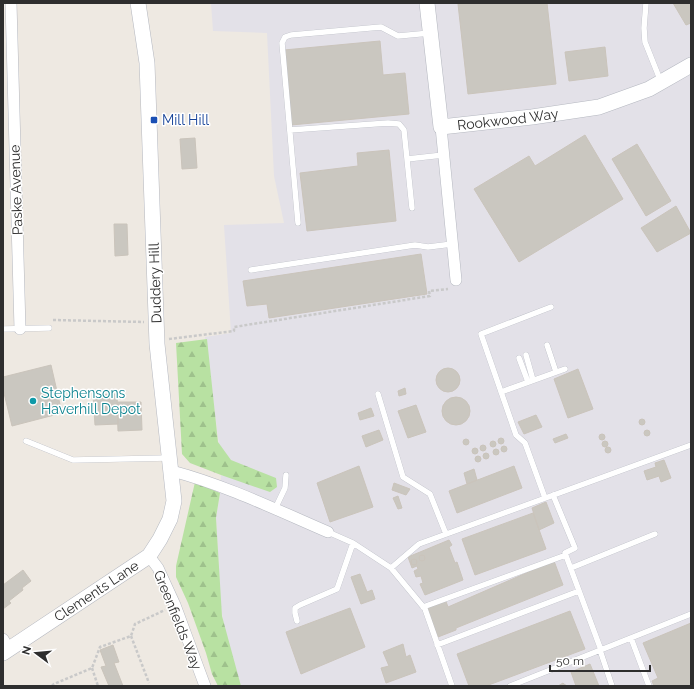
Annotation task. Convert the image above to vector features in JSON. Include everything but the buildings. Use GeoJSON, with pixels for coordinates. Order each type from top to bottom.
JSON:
{"type":"FeatureCollection","features":[{"type":"Feature","properties":{"kind":"street","name":"Paske Avenue"},"geometry":{"type":"LineString","coordinates":[[11,3],[20,330]]}},
{"type":"Feature","properties":{"kind":"street","name":"Duddery Hill"},"geometry":{"type":"LineString","coordinates":[[138,3],[147,63],[157,340],[174,501],[170,519],[149,556]]}},
{"type":"Feature","properties":{"kind":"street","name":"Rookwood Way"},"geometry":{"type":"LineString","coordinates":[[427,3],[441,127],[532,117],[599,107],[649,89],[691,65]]}},
{"type":"Feature","properties":{"kind":"street"},"geometry":{"type":"LineString","coordinates":[[441,127],[442,155],[452,244],[453,281]]}},
{"type":"Feature","properties":{"kind":"street"},"geometry":{"type":"LineString","coordinates":[[171,464],[193,477],[275,509],[328,532]]}},
{"type":"Feature","properties":{"kind":"street","name":"Greenfields Way"},"geometry":{"type":"LineString","coordinates":[[149,556],[158,568],[175,606],[204,686]]}},
{"type":"Feature","properties":{"kind":"street","name":"Clements Lane"},"geometry":{"type":"LineString","coordinates":[[5,647],[149,556]]}},
{"type":"Feature","properties":{"kind":"lane"},"geometry":{"type":"LineString","coordinates":[[646,3],[644,28],[645,42],[661,82]]}},
{"type":"Feature","properties":{"kind":"lane"},"geometry":{"type":"LineString","coordinates":[[298,223],[282,44],[285,37],[291,35],[381,27],[398,36],[430,33]]}},
{"type":"Feature","properties":{"kind":"lane"},"geometry":{"type":"LineString","coordinates":[[290,130],[388,123],[399,124],[404,130],[412,208]]}},
{"type":"Feature","properties":{"kind":"lane"},"geometry":{"type":"LineString","coordinates":[[407,158],[442,155]]}},
{"type":"Feature","properties":{"kind":"lane"},"geometry":{"type":"LineString","coordinates":[[251,270],[415,245],[428,247],[452,244]]}},
{"type":"Feature","properties":{"kind":"lane"},"geometry":{"type":"LineString","coordinates":[[545,498],[525,443],[516,435],[481,334],[551,306]]}},
{"type":"Feature","properties":{"kind":"lane"},"geometry":{"type":"LineString","coordinates":[[3,330],[48,328]]}},
{"type":"Feature","properties":{"kind":"lane"},"geometry":{"type":"LineString","coordinates":[[547,345],[556,372]]}},
{"type":"Feature","properties":{"kind":"lane"},"geometry":{"type":"LineString","coordinates":[[526,355],[531,381]]}},
{"type":"Feature","properties":{"kind":"lane"},"geometry":{"type":"LineString","coordinates":[[519,358],[531,381]]}},
{"type":"Feature","properties":{"kind":"lane"},"geometry":{"type":"LineString","coordinates":[[501,392],[565,368]]}},
{"type":"Feature","properties":{"kind":"lane"},"geometry":{"type":"LineString","coordinates":[[378,394],[403,477],[430,494],[446,534]]}},
{"type":"Feature","properties":{"kind":"lane"},"geometry":{"type":"LineString","coordinates":[[26,441],[73,460],[171,464]]}},
{"type":"Feature","properties":{"kind":"lane"},"geometry":{"type":"LineString","coordinates":[[391,568],[419,544],[691,445]]}},
{"type":"Feature","properties":{"kind":"lane"},"geometry":{"type":"LineString","coordinates":[[275,509],[285,488],[286,475]]}},
{"type":"Feature","properties":{"kind":"lane"},"geometry":{"type":"LineString","coordinates":[[423,608],[566,555],[565,553],[576,548],[553,495]]}},
{"type":"Feature","properties":{"kind":"lane"},"geometry":{"type":"LineString","coordinates":[[328,532],[353,543],[391,568],[423,608],[452,686]]}},
{"type":"Feature","properties":{"kind":"lane"},"geometry":{"type":"LineString","coordinates":[[571,568],[655,534]]}},
{"type":"Feature","properties":{"kind":"lane"},"geometry":{"type":"LineString","coordinates":[[297,621],[295,608],[337,589],[353,543]]}},
{"type":"Feature","properties":{"kind":"lane"},"geometry":{"type":"LineString","coordinates":[[566,555],[612,686]]}},
{"type":"Feature","properties":{"kind":"lane"},"geometry":{"type":"LineString","coordinates":[[437,645],[579,591]]}},
{"type":"Feature","properties":{"kind":"lane"},"geometry":{"type":"LineString","coordinates":[[510,686],[691,614]]}},
{"type":"Feature","properties":{"kind":"lane"},"geometry":{"type":"LineString","coordinates":[[631,638],[649,686]]}},
{"type":"Feature","properties":{"kind":"path"},"geometry":{"type":"LineString","coordinates":[[157,340],[234,331],[234,327],[430,296],[429,291],[449,289],[453,281]]}},
{"type":"Feature","properties":{"kind":"path"},"geometry":{"type":"LineString","coordinates":[[48,328],[51,320],[157,322]]}},
{"type":"Feature","properties":{"kind":"path"},"geometry":{"type":"LineString","coordinates":[[149,683],[131,636],[135,624],[175,606]]}},
{"type":"Feature","properties":{"kind":"path"},"geometry":{"type":"LineString","coordinates":[[98,686],[92,668],[100,647],[131,636]]}},
{"type":"Feature","properties":{"kind":"path"},"geometry":{"type":"LineString","coordinates":[[52,686],[92,668]]}},
{"type":"Feature","properties":{"kind":"shaded area"},"geometry":{"type":"Polygon","coordinates":[[[211,3],[691,3],[691,686],[241,686],[228,651],[218,589],[219,572],[216,518],[221,475],[223,476],[205,337],[231,333],[224,225],[284,223],[274,176],[267,33],[213,31],[211,3]]]}},
{"type":"Feature","properties":{"kind":"green space"},"geometry":{"type":"Polygon","coordinates":[[[207,339],[218,442],[231,460],[276,478],[277,487],[270,492],[190,463],[182,454],[176,343],[207,339]]]}},
{"type":"Feature","properties":{"kind":"green space"},"geometry":{"type":"Polygon","coordinates":[[[195,482],[220,493],[216,518],[222,616],[241,686],[218,686],[212,674],[188,603],[176,577],[176,566],[195,482]]]}},
{"type":"Feature","properties":{"kind":"place","name":"Mill Hill"},"geometry":{"type":"Point","coordinates":[154,120]}},
{"type":"Feature","properties":{"kind":"place","name":"Stephensons Haverhill Depot"},"geometry":{"type":"Point","coordinates":[33,401]}}]}
